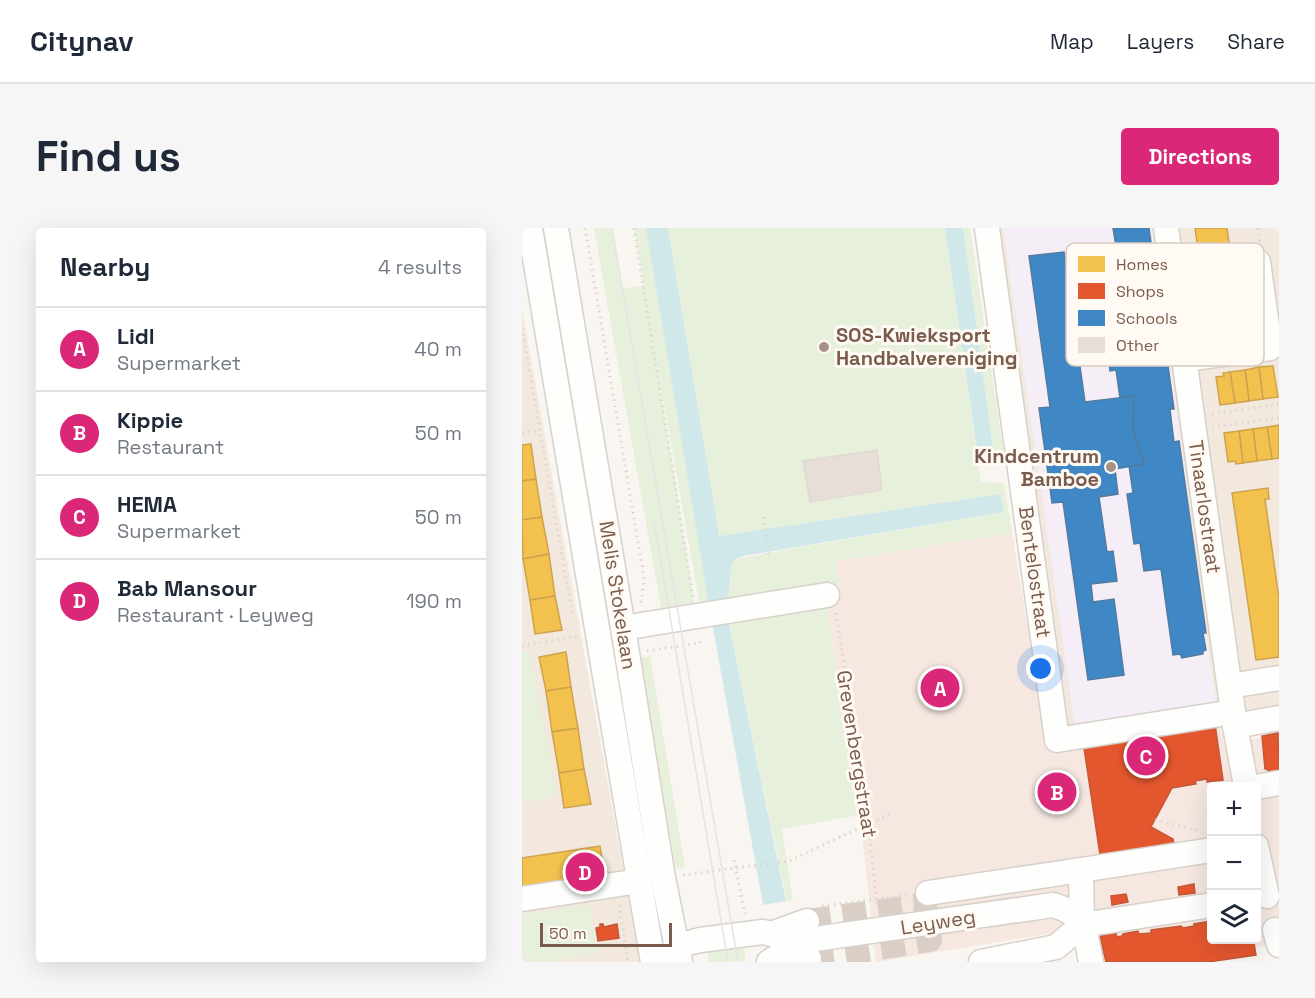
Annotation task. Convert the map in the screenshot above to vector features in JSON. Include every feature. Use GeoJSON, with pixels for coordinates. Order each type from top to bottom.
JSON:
{"type":"FeatureCollection","features":[{"type":"Feature","properties":{"kind":"street","name":"Melis Stokelaan"},"geometry":{"type":"LineString","coordinates":[[530,228],[652,962]]}},
{"type":"Feature","properties":{"kind":"street","name":"Melis Stokelaan"},"geometry":{"type":"LineString","coordinates":[[556,228],[623,628],[663,878],[673,957]]}},
{"type":"Feature","properties":{"kind":"street","name":"Bentelostraat"},"geometry":{"type":"LineString","coordinates":[[987,228],[1058,740],[1235,723]]}},
{"type":"Feature","properties":{"kind":"street","name":"Tinaarlostraat"},"geometry":{"type":"LineString","coordinates":[[1166,228],[1168,243]]}},
{"type":"Feature","properties":{"kind":"street"},"geometry":{"type":"LineString","coordinates":[[1264,305],[1270,348],[1264,349]]}},
{"type":"Feature","properties":{"kind":"street","name":"Tinaarlostraat"},"geometry":{"type":"LineString","coordinates":[[1185,366],[1245,782]]}},
{"type":"Feature","properties":{"kind":"street"},"geometry":{"type":"LineString","coordinates":[[623,628],[740,608],[831,602]]}},
{"type":"Feature","properties":{"kind":"street"},"geometry":{"type":"LineString","coordinates":[[1230,686],[1279,678]]}},
{"type":"Feature","properties":{"kind":"street"},"geometry":{"type":"LineString","coordinates":[[1235,723],[1279,718]]}},
{"type":"Feature","properties":{"kind":"street"},"geometry":{"type":"LineString","coordinates":[[1261,786],[1279,783]]}},
{"type":"Feature","properties":{"kind":"street","name":"Leyweg"},"geometry":{"type":"LineString","coordinates":[[928,892],[1081,870],[1206,840]]}},
{"type":"Feature","properties":{"kind":"street"},"geometry":{"type":"LineString","coordinates":[[1261,864],[1268,896]]}},
{"type":"Feature","properties":{"kind":"street"},"geometry":{"type":"LineString","coordinates":[[1081,870],[1082,925],[1090,962]]}},
{"type":"Feature","properties":{"kind":"street"},"geometry":{"type":"LineString","coordinates":[[522,899],[639,881]]}},
{"type":"Feature","properties":{"kind":"street","name":"Leyweg"},"geometry":{"type":"LineString","coordinates":[[673,957],[700,940],[779,952],[1053,905],[1075,914],[1082,925]]}},
{"type":"Feature","properties":{"kind":"street"},"geometry":{"type":"LineString","coordinates":[[981,962],[1056,947],[1082,925],[1207,906]]}},
{"type":"Feature","properties":{"kind":"street"},"geometry":{"type":"LineString","coordinates":[[779,952],[812,914]]}},
{"type":"Feature","properties":{"kind":"street"},"geometry":{"type":"LineString","coordinates":[[1274,962],[1279,961]]}},
{"type":"Feature","properties":{"kind":"path"},"geometry":{"type":"LineString","coordinates":[[634,228],[699,614]]}},
{"type":"Feature","properties":{"kind":"path"},"geometry":{"type":"LineString","coordinates":[[1193,423],[1279,404]]}},
{"type":"Feature","properties":{"kind":"path"},"geometry":{"type":"LineString","coordinates":[[1193,423],[1279,418]]}},
{"type":"Feature","properties":{"kind":"path"},"geometry":{"type":"LineString","coordinates":[[522,433],[540,430]]}},
{"type":"Feature","properties":{"kind":"path"},"geometry":{"type":"LineString","coordinates":[[764,518],[769,554]]}},
{"type":"Feature","properties":{"kind":"path","name":"Grevenbergstraat"},"geometry":{"type":"LineString","coordinates":[[831,602],[869,824],[876,899]]}},
{"type":"Feature","properties":{"kind":"path"},"geometry":{"type":"LineString","coordinates":[[522,646],[597,632]]}},
{"type":"Feature","properties":{"kind":"path"},"geometry":{"type":"LineString","coordinates":[[659,649],[660,655]]}},
{"type":"Feature","properties":{"kind":"path"},"geometry":{"type":"LineString","coordinates":[[663,878],[789,861],[889,814]]}},
{"type":"Feature","properties":{"kind":"path"},"geometry":{"type":"LineString","coordinates":[[1155,820],[1206,840]]}},
{"type":"Feature","properties":{"kind":"path"},"geometry":{"type":"LineString","coordinates":[[734,860],[735,867],[779,952]]}},
{"type":"Feature","properties":{"kind":"path"},"geometry":{"type":"LineString","coordinates":[[696,866],[697,873]]}},
{"type":"Feature","properties":{"kind":"path"},"geometry":{"type":"LineString","coordinates":[[812,914],[876,899],[928,892]]}},
{"type":"Feature","properties":{"kind":"shaded area","name":"Kindcentrum Bamboe"},"geometry":{"type":"Polygon","coordinates":[[[998,228],[1279,228],[1279,732],[1241,738],[1238,709],[1062,726],[1040,523],[998,228]]]}},
{"type":"Feature","properties":{"kind":"shaded area","name":"Kindcentrum Bamboe"},"geometry":{"type":"Polygon","coordinates":[[[1003,228],[1152,228],[1154,243],[1066,243],[1066,366],[1170,366],[1216,706],[1075,726],[1003,228]]]}},
{"type":"Feature","properties":{"kind":"shaded area"},"geometry":{"type":"Polygon","coordinates":[[[522,310],[640,962],[522,962],[522,310]]]}},
{"type":"Feature","properties":{"kind":"shaded area"},"geometry":{"type":"Polygon","coordinates":[[[1012,533],[1048,749],[1219,721],[1224,743],[1279,735],[1279,944],[1157,962],[1100,962],[1096,926],[876,962],[860,815],[826,601],[840,588],[836,561],[1012,533]]]}},
{"type":"Feature","properties":{"kind":"green space"},"geometry":{"type":"Polygon","coordinates":[[[594,228],[612,228],[623,289],[644,285],[634,228],[646,228],[709,606],[700,607],[655,354],[695,608],[662,613],[594,228]]]}},
{"type":"Feature","properties":{"kind":"green space","name":"SOS-Kwieksport Handbalvereniging"},"geometry":{"type":"Polygon","coordinates":[[[668,228],[945,228],[981,482],[1004,483],[1012,533],[836,561],[840,589],[728,603],[731,567],[735,559],[1003,512],[1001,494],[718,536],[668,228]]]}},
{"type":"Feature","properties":{"kind":"green space"},"geometry":{"type":"Polygon","coordinates":[[[963,228],[970,228],[1004,455],[995,463],[963,228]]]}},
{"type":"Feature","properties":{"kind":"green space"},"geometry":{"type":"Polygon","coordinates":[[[826,601],[860,815],[782,829],[793,900],[787,901],[727,615],[826,601]]]}},
{"type":"Feature","properties":{"kind":"green space"},"geometry":{"type":"Polygon","coordinates":[[[529,651],[557,796],[522,803],[522,653],[529,651]]]}},
{"type":"Feature","properties":{"kind":"green space"},"geometry":{"type":"Polygon","coordinates":[[[650,656],[685,868],[676,869],[640,658],[650,656]]]}},
{"type":"Feature","properties":{"kind":"green space"},"geometry":{"type":"Polygon","coordinates":[[[589,905],[598,953],[545,962],[522,962],[522,914],[589,905]]]}},
{"type":"Feature","properties":{"kind":"green space"},"geometry":{"type":"Polygon","coordinates":[[[742,940],[746,961],[709,962],[706,946],[742,940]]]}},
{"type":"Feature","properties":{"kind":"water"},"geometry":{"type":"Polygon","coordinates":[[[646,228],[668,228],[719,536],[1001,494],[1003,512],[735,559],[731,567],[727,615],[786,901],[763,905],[709,606],[646,228]]]}},
{"type":"Feature","properties":{"kind":"water"},"geometry":{"type":"Polygon","coordinates":[[[945,228],[963,228],[995,463],[979,465],[945,228]]]}},
{"type":"Feature","properties":{"kind":"building: Homes"},"geometry":{"type":"Polygon","coordinates":[[[1195,228],[1227,228],[1229,243],[1197,243],[1195,228]]]}},
{"type":"Feature","properties":{"kind":"building: Homes"},"geometry":{"type":"Polygon","coordinates":[[[1273,366],[1278,397],[1263,399],[1259,367],[1273,366]]]}},
{"type":"Feature","properties":{"kind":"building: Homes"},"geometry":{"type":"Polygon","coordinates":[[[1259,367],[1263,399],[1249,401],[1245,370],[1259,367]]]}},
{"type":"Feature","properties":{"kind":"building: Homes"},"geometry":{"type":"Polygon","coordinates":[[[1245,370],[1249,401],[1235,403],[1230,372],[1245,370]]]}},
{"type":"Feature","properties":{"kind":"building: Homes"},"geometry":{"type":"Polygon","coordinates":[[[1230,372],[1235,403],[1220,405],[1216,377],[1230,372]]]}},
{"type":"Feature","properties":{"kind":"building: Homes"},"geometry":{"type":"Polygon","coordinates":[[[1279,425],[1279,458],[1272,459],[1267,427],[1279,425]]]}},
{"type":"Feature","properties":{"kind":"building: Homes"},"geometry":{"type":"Polygon","coordinates":[[[1267,427],[1272,459],[1257,461],[1253,429],[1267,427]]]}},
{"type":"Feature","properties":{"kind":"building: Homes"},"geometry":{"type":"Polygon","coordinates":[[[1253,429],[1257,461],[1243,463],[1239,431],[1253,429]]]}},
{"type":"Feature","properties":{"kind":"building: Homes"},"geometry":{"type":"Polygon","coordinates":[[[1239,431],[1243,463],[1236,464],[1235,461],[1228,462],[1224,433],[1239,431]]]}},
{"type":"Feature","properties":{"kind":"building: Homes"},"geometry":{"type":"Polygon","coordinates":[[[531,444],[536,479],[522,481],[522,445],[531,444]]]}},
{"type":"Feature","properties":{"kind":"building: Homes"},"geometry":{"type":"Polygon","coordinates":[[[536,479],[542,517],[522,520],[522,481],[536,479]]]}},
{"type":"Feature","properties":{"kind":"building: Homes"},"geometry":{"type":"Polygon","coordinates":[[[1268,488],[1269,499],[1265,499],[1279,599],[1279,657],[1256,660],[1232,493],[1268,488]]]}},
{"type":"Feature","properties":{"kind":"building: Homes"},"geometry":{"type":"Polygon","coordinates":[[[542,517],[549,554],[523,559],[522,520],[542,517]]]}},
{"type":"Feature","properties":{"kind":"building: Homes"},"geometry":{"type":"Polygon","coordinates":[[[549,554],[555,596],[530,600],[523,559],[549,554]]]}},
{"type":"Feature","properties":{"kind":"building: Homes"},"geometry":{"type":"Polygon","coordinates":[[[555,596],[562,630],[535,634],[530,600],[555,596]]]}},
{"type":"Feature","properties":{"kind":"building: Homes"},"geometry":{"type":"Polygon","coordinates":[[[566,652],[571,687],[546,691],[539,657],[566,652]]]}},
{"type":"Feature","properties":{"kind":"building: Homes"},"geometry":{"type":"Polygon","coordinates":[[[571,687],[578,728],[552,732],[546,691],[571,687]]]}},
{"type":"Feature","properties":{"kind":"building: Homes"},"geometry":{"type":"Polygon","coordinates":[[[578,728],[584,769],[559,773],[552,732],[578,728]]]}},
{"type":"Feature","properties":{"kind":"building: Homes"},"geometry":{"type":"Polygon","coordinates":[[[584,769],[591,804],[564,808],[559,773],[584,769]]]}},
{"type":"Feature","properties":{"kind":"building: Homes"},"geometry":{"type":"Polygon","coordinates":[[[600,846],[604,871],[607,871],[608,876],[576,878],[576,881],[522,890],[522,858],[600,846]]]}},
{"type":"Feature","properties":{"kind":"building: Shops"},"geometry":{"type":"Polygon","coordinates":[[[1215,724],[1223,780],[1207,782],[1207,779],[1195,781],[1196,784],[1172,788],[1151,827],[1173,839],[1174,844],[1100,855],[1084,748],[1103,742],[1103,745],[1199,730],[1198,727],[1215,724]]]}},
{"type":"Feature","properties":{"kind":"building: Shops"},"geometry":{"type":"Polygon","coordinates":[[[1278,733],[1279,770],[1269,772],[1265,769],[1262,736],[1278,733]]]}},
{"type":"Feature","properties":{"kind":"building: Shops"},"geometry":{"type":"Polygon","coordinates":[[[1194,884],[1195,893],[1179,895],[1178,887],[1194,884]]]}},
{"type":"Feature","properties":{"kind":"building: Shops"},"geometry":{"type":"Polygon","coordinates":[[[1126,894],[1128,902],[1112,905],[1111,896],[1126,894]]]}},
{"type":"Feature","properties":{"kind":"building: Shops"},"geometry":{"type":"Polygon","coordinates":[[[1207,922],[1207,944],[1254,944],[1256,955],[1208,962],[1106,962],[1100,936],[1116,933],[1117,937],[1138,931],[1139,934],[1151,933],[1151,930],[1181,926],[1183,928],[1194,926],[1194,924],[1207,922]]]}},
{"type":"Feature","properties":{"kind":"building: Shops"},"geometry":{"type":"Polygon","coordinates":[[[600,924],[604,927],[617,924],[619,938],[598,941],[596,928],[600,927],[600,924]]]}},
{"type":"Feature","properties":{"kind":"building: Schools"},"geometry":{"type":"Polygon","coordinates":[[[1113,228],[1149,228],[1151,243],[1115,243],[1113,228]]]}},
{"type":"Feature","properties":{"kind":"building: Schools"},"geometry":{"type":"Polygon","coordinates":[[[1064,252],[1066,366],[1080,366],[1085,402],[1134,396],[1133,430],[1144,464],[1115,469],[1118,494],[1099,497],[1107,552],[1113,551],[1117,581],[1091,584],[1093,602],[1114,599],[1124,675],[1088,680],[1063,502],[1052,503],[1039,408],[1050,407],[1029,256],[1064,252]]]}},
{"type":"Feature","properties":{"kind":"building: Schools"},"geometry":{"type":"Polygon","coordinates":[[[1109,366],[1168,366],[1174,409],[1170,409],[1174,442],[1179,441],[1206,633],[1203,633],[1206,650],[1203,654],[1182,658],[1180,654],[1173,655],[1161,569],[1144,571],[1140,543],[1134,544],[1127,494],[1133,493],[1129,466],[1144,464],[1133,430],[1134,396],[1120,398],[1116,370],[1110,371],[1109,366]]]}},
{"type":"Feature","properties":{"kind":"building: Other"},"geometry":{"type":"Polygon","coordinates":[[[877,450],[882,490],[810,502],[803,461],[877,450]]]}},
{"type":"Feature","properties":{"kind":"tunnel"},"geometry":{"type":"LineString","coordinates":[[807,921],[925,905],[930,940],[809,959]]}},
{"type":"Feature","properties":{"kind":"tram line"},"geometry":{"type":"LineString","coordinates":[[612,228],[738,962]]}},
{"type":"Feature","properties":{"kind":"tram line"},"geometry":{"type":"LineString","coordinates":[[654,521],[728,962]]}},
{"type":"Feature","properties":{"kind":"place","name":"SOS-Kwieksport Handbalvereniging"},"geometry":{"type":"Point","coordinates":[824,347]}},
{"type":"Feature","properties":{"kind":"place","name":"Kindcentrum Bamboe"},"geometry":{"type":"Point","coordinates":[1111,467]}},
{"type":"Feature","properties":{"kind":"place","name":"Lidl"},"geometry":{"type":"Point","coordinates":[940,688]}},
{"type":"Feature","properties":{"kind":"place","name":"HEMA"},"geometry":{"type":"Point","coordinates":[1146,756]}},
{"type":"Feature","properties":{"kind":"place","name":"Kippie"},"geometry":{"type":"Point","coordinates":[1057,792]}},
{"type":"Feature","properties":{"kind":"place","name":"Bab Mansour"},"geometry":{"type":"Point","coordinates":[585,872]}}]}
